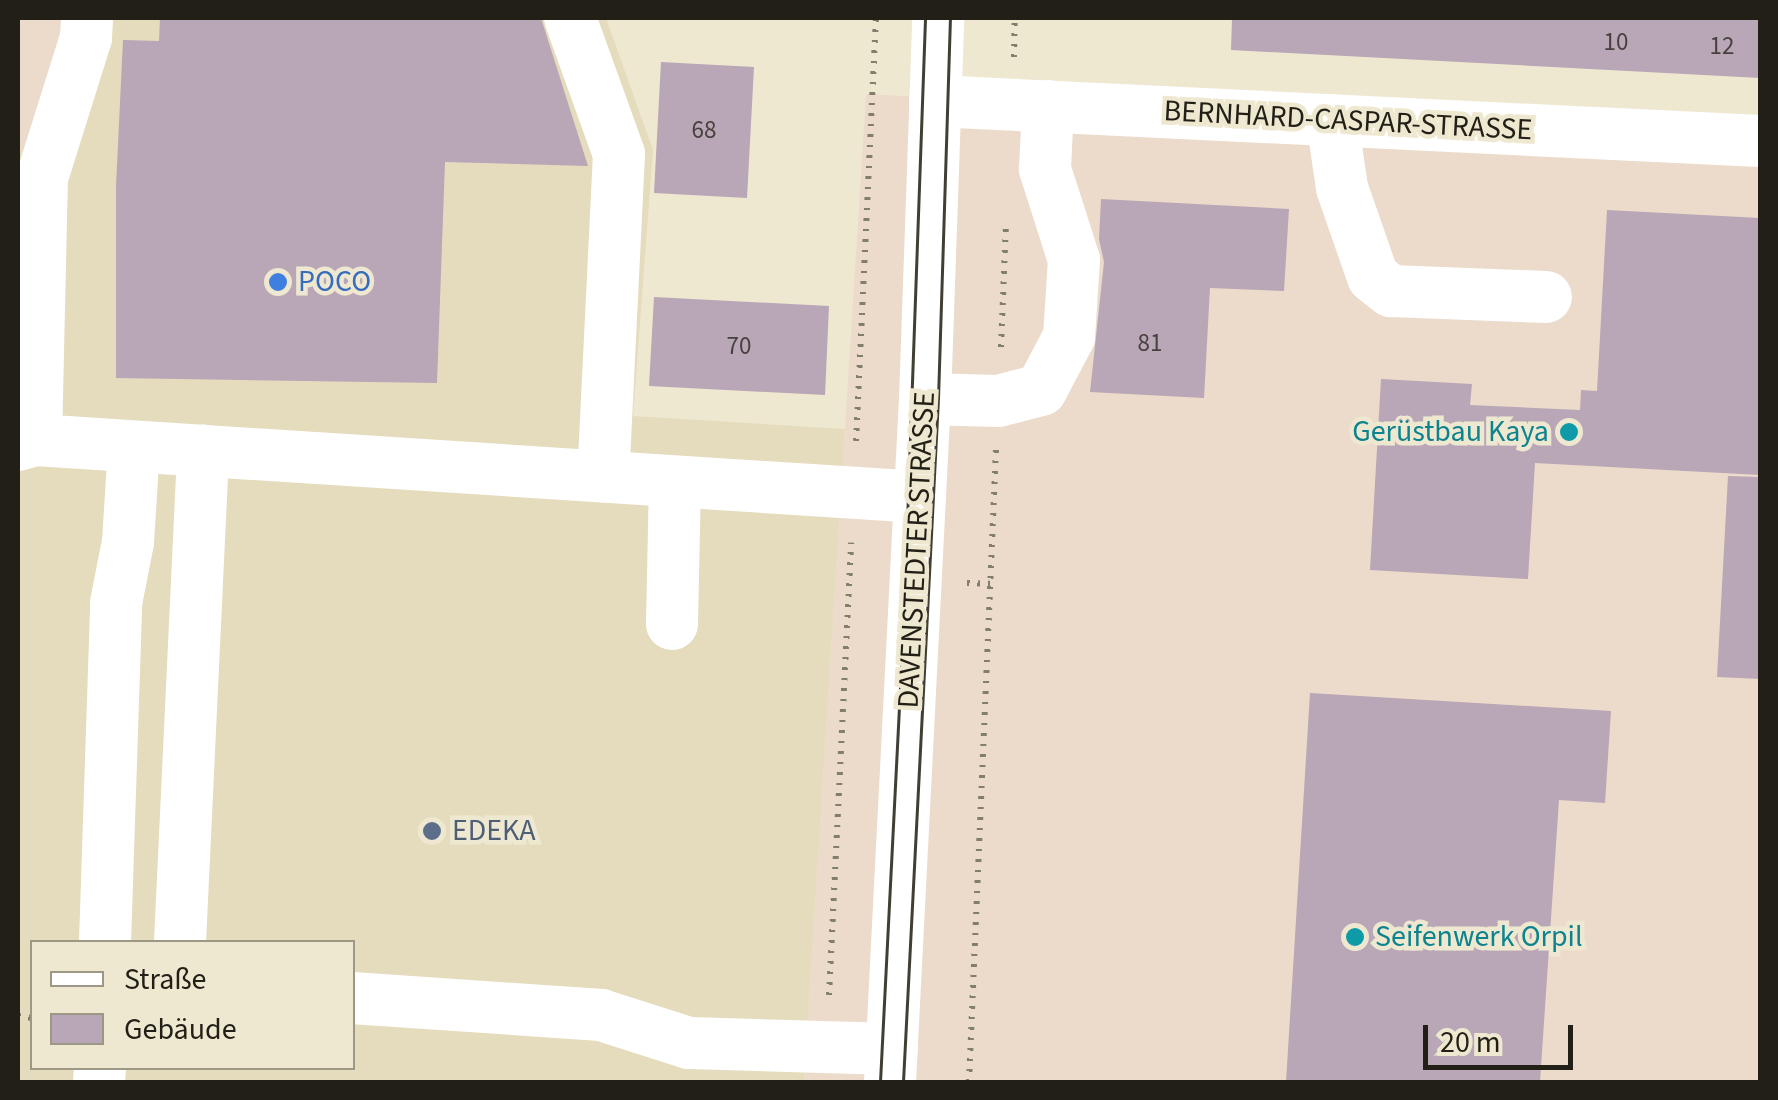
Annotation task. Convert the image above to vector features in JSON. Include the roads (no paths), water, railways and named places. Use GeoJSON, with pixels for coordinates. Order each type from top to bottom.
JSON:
{"type":"FeatureCollection","features":[{"type":"Feature","properties":{"kind":"street"},"geometry":{"type":"LineString","coordinates":[[86,18],[86,38],[42,178],[27,442],[920,498]]}},
{"type":"Feature","properties":{"kind":"street"},"geometry":{"type":"LineString","coordinates":[[570,18],[619,154],[608,245],[603,477]]}},
{"type":"Feature","properties":{"kind":"street","name":"DAVENSTEDTER STRASSE"},"geometry":{"type":"LineString","coordinates":[[891,1066],[925,399],[938,18]]}},
{"type":"Feature","properties":{"kind":"street","name":"BERNHARD-CASPAR-STRASSE"},"geometry":{"type":"LineString","coordinates":[[935,101],[1760,141]]}},
{"type":"Feature","properties":{"kind":"street"},"geometry":{"type":"LineString","coordinates":[[925,399],[998,401],[1041,390],[1070,337],[1074,260],[1045,169],[1030,105]]}},
{"type":"Feature","properties":{"kind":"street"},"geometry":{"type":"LineString","coordinates":[[1332,120],[1342,188],[1372,277],[1391,291],[1546,297]]}},
{"type":"Feature","properties":{"kind":"street"},"geometry":{"type":"LineString","coordinates":[[105,940],[116,602],[128,542],[134,447]]}},
{"type":"Feature","properties":{"kind":"street"},"geometry":{"type":"LineString","coordinates":[[180,940],[203,452]]}},
{"type":"Feature","properties":{"kind":"street"},"geometry":{"type":"LineString","coordinates":[[672,624],[675,484]]}},
{"type":"Feature","properties":{"kind":"street"},"geometry":{"type":"LineString","coordinates":[[355,998],[601,1015],[690,1043],[826,1048],[891,1066]]}},
{"type":"Feature","properties":{"kind":"tram line"},"geometry":{"type":"LineString","coordinates":[[880,1082],[904,606],[925,18]]}},
{"type":"Feature","properties":{"kind":"tram line"},"geometry":{"type":"LineString","coordinates":[[903,1082],[938,399],[950,18]]}},
{"type":"Feature","properties":{"kind":"place","name":"POCO"},"geometry":{"type":"Point","coordinates":[278,282]}},
{"type":"Feature","properties":{"kind":"place","name":"Gerüstbau Kaya"},"geometry":{"type":"Point","coordinates":[1569,432]}},
{"type":"Feature","properties":{"kind":"place","name":"EDEKA"},"geometry":{"type":"Point","coordinates":[432,831]}},
{"type":"Feature","properties":{"kind":"place","name":"Seifenwerk Orpil"},"geometry":{"type":"Point","coordinates":[1355,937]}}]}
